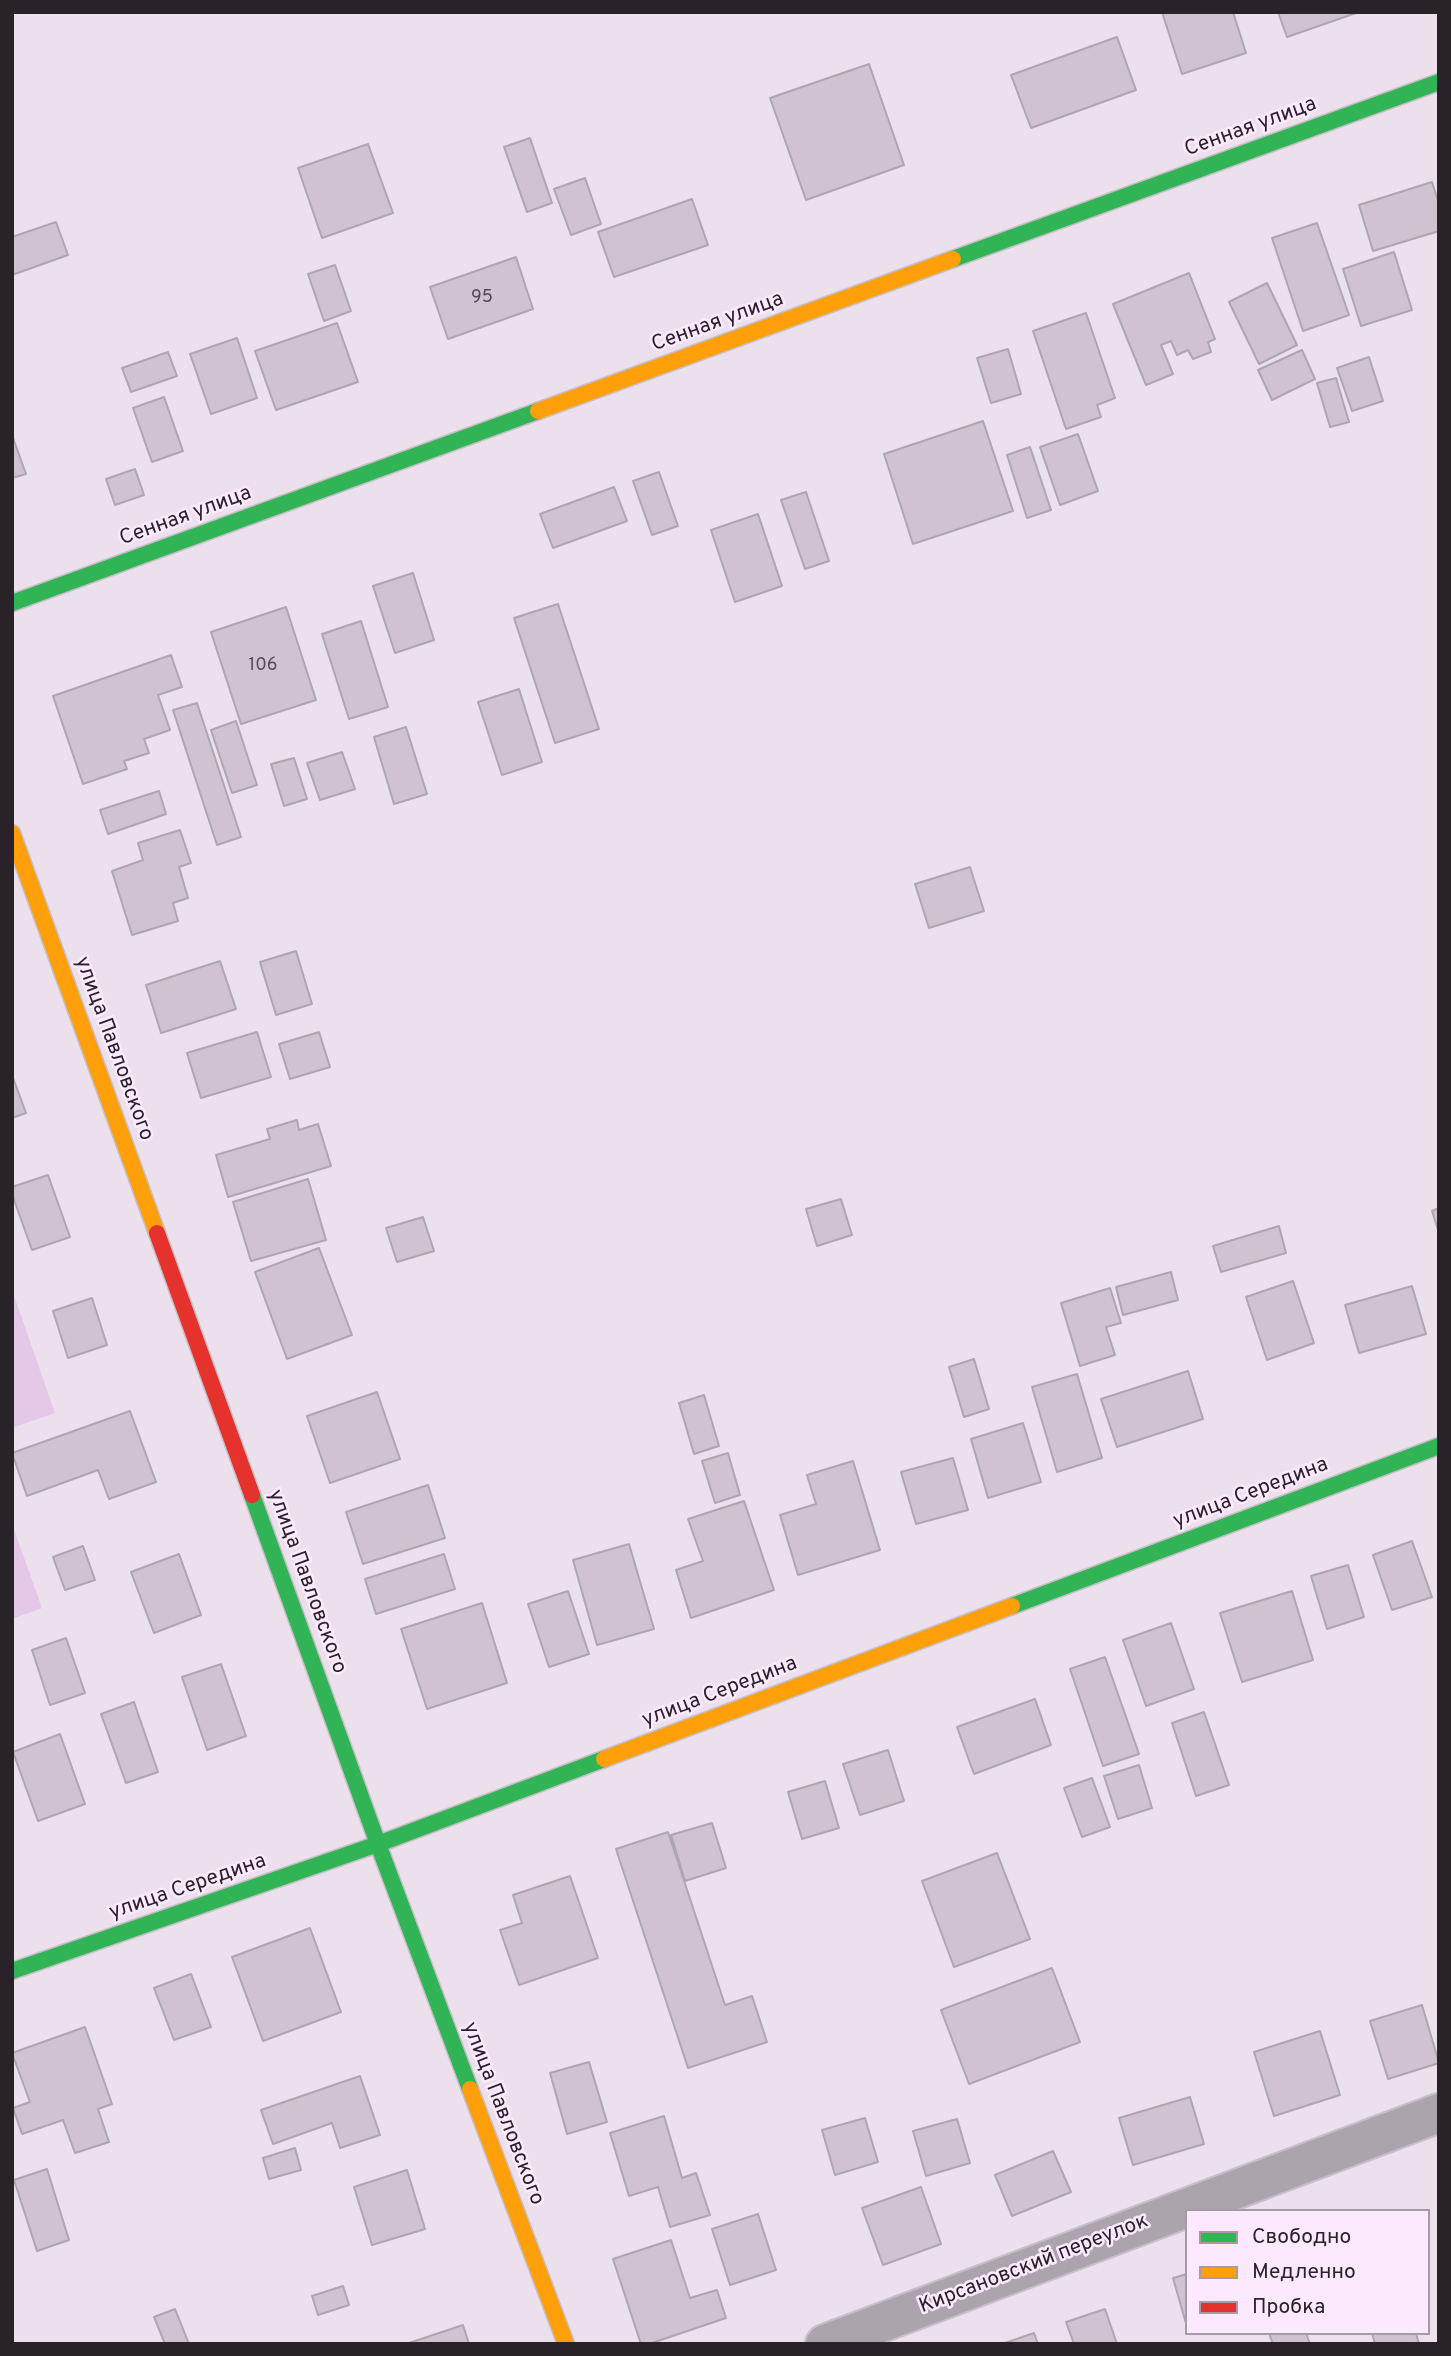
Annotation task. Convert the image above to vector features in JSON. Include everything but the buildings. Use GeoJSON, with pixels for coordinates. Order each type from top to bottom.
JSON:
{"type":"FeatureCollection","features":[{"type":"Feature","properties":{"kind":"street","name":"Сенная улица"},"geometry":{"type":"LineString","coordinates":[[12,603],[1439,82]]}},
{"type":"Feature","properties":{"kind":"street","name":"улица Павловского"},"geometry":{"type":"LineString","coordinates":[[12,833],[378,1844],[566,2344]]}},
{"type":"Feature","properties":{"kind":"street","name":"улица Середина"},"geometry":{"type":"LineString","coordinates":[[12,1971],[378,1844],[1439,1446]]}},
{"type":"Feature","properties":{"kind":"street","name":"Кирсановский переулок"},"geometry":{"type":"LineString","coordinates":[[825,2344],[1439,2113]]}},
{"type":"Feature","properties":{"kind":"shaded area"},"geometry":{"type":"Polygon","coordinates":[[[12,1290],[55,1413],[12,1428],[12,1290]]]}},
{"type":"Feature","properties":{"kind":"shaded area"},"geometry":{"type":"Polygon","coordinates":[[[12,1524],[42,1608],[12,1619],[12,1524]]]}},
{"type":"Feature","properties":{"kind":"traffic: fast"},"geometry":{"type":"LineString","coordinates":[[953,259],[1439,82]]}},
{"type":"Feature","properties":{"kind":"traffic: fast"},"geometry":{"type":"LineString","coordinates":[[12,603],[538,411]]}},
{"type":"Feature","properties":{"kind":"traffic: fast"},"geometry":{"type":"LineString","coordinates":[[1012,1606],[1439,1446]]}},
{"type":"Feature","properties":{"kind":"traffic: fast"},"geometry":{"type":"LineString","coordinates":[[252,1495],[470,2089]]}},
{"type":"Feature","properties":{"kind":"traffic: fast"},"geometry":{"type":"LineString","coordinates":[[12,1971],[378,1844],[604,1759]]}},
{"type":"Feature","properties":{"kind":"traffic: slow"},"geometry":{"type":"LineString","coordinates":[[538,411],[953,259]]}},
{"type":"Feature","properties":{"kind":"traffic: slow"},"geometry":{"type":"LineString","coordinates":[[12,833],[157,1233]]}},
{"type":"Feature","properties":{"kind":"traffic: slow"},"geometry":{"type":"LineString","coordinates":[[604,1759],[1012,1606]]}},
{"type":"Feature","properties":{"kind":"traffic: slow"},"geometry":{"type":"LineString","coordinates":[[470,2089],[566,2344]]}},
{"type":"Feature","properties":{"kind":"traffic: jam"},"geometry":{"type":"LineString","coordinates":[[157,1233],[252,1495]]}}]}
